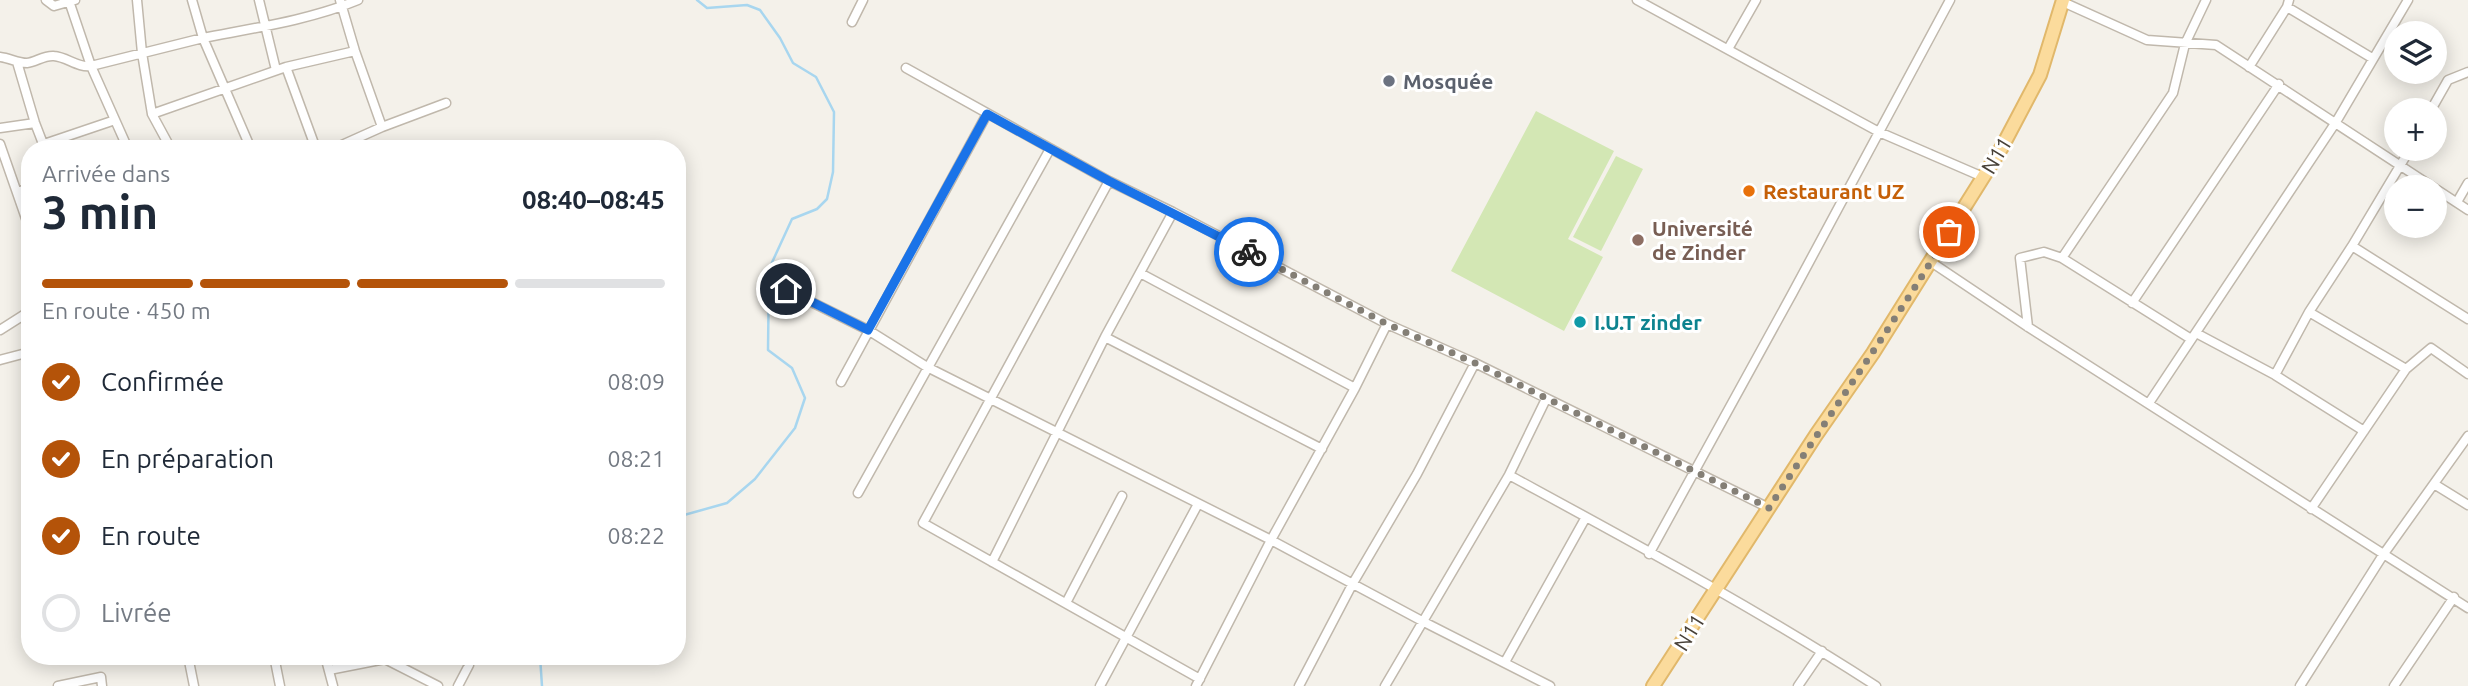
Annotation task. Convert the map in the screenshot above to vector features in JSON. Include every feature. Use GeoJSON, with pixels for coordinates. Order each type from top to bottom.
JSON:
{"type":"FeatureCollection","features":[{"type":"Feature","properties":{"kind":"main road","name":"N11"},"geometry":{"type":"LineString","coordinates":[[1653,686],[1931,262],[2021,114],[2040,75],[2063,1]]}},
{"type":"Feature","properties":{"kind":"street"},"geometry":{"type":"LineString","coordinates":[[46,0],[54,5],[72,1],[91,66],[124,140]]}},
{"type":"Feature","properties":{"kind":"street"},"geometry":{"type":"LineString","coordinates":[[137,0],[152,114],[166,140]]}},
{"type":"Feature","properties":{"kind":"street"},"geometry":{"type":"LineString","coordinates":[[192,0],[203,38],[247,140]]}},
{"type":"Feature","properties":{"kind":"street"},"geometry":{"type":"LineString","coordinates":[[259,0],[276,70]]}},
{"type":"Feature","properties":{"kind":"street"},"geometry":{"type":"LineString","coordinates":[[0,57],[30,63],[55,56],[85,67],[265,26],[358,0]]}},
{"type":"Feature","properties":{"kind":"street"},"geometry":{"type":"LineString","coordinates":[[852,22],[863,0]]}},
{"type":"Feature","properties":{"kind":"street"},"geometry":{"type":"LineString","coordinates":[[1637,0],[1879,132],[1983,177]]}},
{"type":"Feature","properties":{"kind":"street"},"geometry":{"type":"LineString","coordinates":[[1728,49],[1756,0]]}},
{"type":"Feature","properties":{"kind":"street"},"geometry":{"type":"LineString","coordinates":[[1649,554],[1950,0]]}},
{"type":"Feature","properties":{"kind":"street"},"geometry":{"type":"LineString","coordinates":[[2062,258],[2173,93],[2185,44],[2206,0]]}},
{"type":"Feature","properties":{"kind":"street"},"geometry":{"type":"LineString","coordinates":[[2149,403],[2336,122],[2408,0]]}},
{"type":"Feature","properties":{"kind":"street"},"geometry":{"type":"LineString","coordinates":[[2063,1],[2147,40],[2216,45],[2468,210]]}},
{"type":"Feature","properties":{"kind":"street"},"geometry":{"type":"LineString","coordinates":[[341,3],[382,127]]}},
{"type":"Feature","properties":{"kind":"street"},"geometry":{"type":"LineString","coordinates":[[2249,67],[2288,3],[2372,58]]}},
{"type":"Feature","properties":{"kind":"street"},"geometry":{"type":"LineString","coordinates":[[152,114],[286,66],[355,51]]}},
{"type":"Feature","properties":{"kind":"street"},"geometry":{"type":"LineString","coordinates":[[18,62],[34,123],[41,140]]}},
{"type":"Feature","properties":{"kind":"street"},"geometry":{"type":"LineString","coordinates":[[286,66],[313,140]]}},
{"type":"Feature","properties":{"kind":"street"},"geometry":{"type":"LineString","coordinates":[[906,68],[1109,181],[1387,324],[1475,363],[1769,508]]}},
{"type":"Feature","properties":{"kind":"street"},"geometry":{"type":"LineString","coordinates":[[2438,98],[2448,80],[2468,72]]}},
{"type":"Feature","properties":{"kind":"street"},"geometry":{"type":"LineString","coordinates":[[2132,303],[2279,84]]}},
{"type":"Feature","properties":{"kind":"street"},"geometry":{"type":"LineString","coordinates":[[353,140],[446,103]]}},
{"type":"Feature","properties":{"kind":"street"},"geometry":{"type":"LineString","coordinates":[[841,382],[987,114]]}},
{"type":"Feature","properties":{"kind":"street"},"geometry":{"type":"LineString","coordinates":[[60,140],[115,120]]}},
{"type":"Feature","properties":{"kind":"street"},"geometry":{"type":"LineString","coordinates":[[0,128],[34,123]]}},
{"type":"Feature","properties":{"kind":"street"},"geometry":{"type":"LineString","coordinates":[[0,144],[21,204]]}},
{"type":"Feature","properties":{"kind":"street"},"geometry":{"type":"LineString","coordinates":[[858,493],[1050,149]]}},
{"type":"Feature","properties":{"kind":"street"},"geometry":{"type":"LineString","coordinates":[[2275,375],[2309,312],[2403,161]]}},
{"type":"Feature","properties":{"kind":"street"},"geometry":{"type":"LineString","coordinates":[[1109,181],[923,523],[1066,603],[1198,682],[1387,324]]}},
{"type":"Feature","properties":{"kind":"street"},"geometry":{"type":"LineString","coordinates":[[2457,202],[2468,183]]}},
{"type":"Feature","properties":{"kind":"street"},"geometry":{"type":"LineString","coordinates":[[17,192],[21,191]]}},
{"type":"Feature","properties":{"kind":"street"},"geometry":{"type":"LineString","coordinates":[[992,562],[1105,337],[1173,212]]}},
{"type":"Feature","properties":{"kind":"street"},"geometry":{"type":"LineString","coordinates":[[2352,246],[2468,319]]}},
{"type":"Feature","properties":{"kind":"street"},"geometry":{"type":"LineString","coordinates":[[2028,327],[2020,258],[2045,253],[2062,258],[2132,303],[2275,375],[2364,431]]}},
{"type":"Feature","properties":{"kind":"street"},"geometry":{"type":"LineString","coordinates":[[1931,262],[2028,327],[2468,608]]}},
{"type":"Feature","properties":{"kind":"street"},"geometry":{"type":"LineString","coordinates":[[1140,274],[1355,388]]}},
{"type":"Feature","properties":{"kind":"street"},"geometry":{"type":"LineString","coordinates":[[786,289],[868,330],[927,367],[1057,430],[1550,686]]}},
{"type":"Feature","properties":{"kind":"street"},"geometry":{"type":"LineString","coordinates":[[2309,312],[2406,369]]}},
{"type":"Feature","properties":{"kind":"street"},"geometry":{"type":"LineString","coordinates":[[0,330],[21,317]]}},
{"type":"Feature","properties":{"kind":"street"},"geometry":{"type":"LineString","coordinates":[[1105,337],[1322,449]]}},
{"type":"Feature","properties":{"kind":"street"},"geometry":{"type":"LineString","coordinates":[[2311,509],[2406,369],[2431,348],[2468,374]]}},
{"type":"Feature","properties":{"kind":"street"},"geometry":{"type":"LineString","coordinates":[[0,360],[21,354]]}},
{"type":"Feature","properties":{"kind":"street"},"geometry":{"type":"LineString","coordinates":[[1299,686],[1353,583],[1417,474],[1475,363]]}},
{"type":"Feature","properties":{"kind":"street"},"geometry":{"type":"LineString","coordinates":[[1385,686],[1509,475],[1546,399]]}},
{"type":"Feature","properties":{"kind":"street"},"geometry":{"type":"LineString","coordinates":[[2300,686],[2383,555],[2468,436]]}},
{"type":"Feature","properties":{"kind":"street"},"geometry":{"type":"LineString","coordinates":[[1509,475],[1715,589],[1822,651],[1876,686]]}},
{"type":"Feature","properties":{"kind":"street"},"geometry":{"type":"LineString","coordinates":[[2434,484],[2468,505]]}},
{"type":"Feature","properties":{"kind":"street"},"geometry":{"type":"LineString","coordinates":[[1066,603],[1122,496]]}},
{"type":"Feature","properties":{"kind":"street"},"geometry":{"type":"LineString","coordinates":[[1100,686],[1198,504]]}},
{"type":"Feature","properties":{"kind":"street"},"geometry":{"type":"LineString","coordinates":[[1505,662],[1586,517]]}},
{"type":"Feature","properties":{"kind":"street"},"geometry":{"type":"LineString","coordinates":[[2398,685],[2454,597]]}},
{"type":"Feature","properties":{"kind":"street"},"geometry":{"type":"LineString","coordinates":[[1798,686],[1822,651]]}},
{"type":"Feature","properties":{"kind":"street"},"geometry":{"type":"LineString","coordinates":[[190,665],[194,686]]}},
{"type":"Feature","properties":{"kind":"street"},"geometry":{"type":"LineString","coordinates":[[276,665],[280,686]]}},
{"type":"Feature","properties":{"kind":"street"},"geometry":{"type":"LineString","coordinates":[[328,665],[333,686]]}},
{"type":"Feature","properties":{"kind":"street"},"geometry":{"type":"LineString","coordinates":[[329,670],[354,665]]}},
{"type":"Feature","properties":{"kind":"street"},"geometry":{"type":"LineString","coordinates":[[397,665],[438,686]]}},
{"type":"Feature","properties":{"kind":"street"},"geometry":{"type":"LineString","coordinates":[[458,686],[469,665]]}},
{"type":"Feature","properties":{"kind":"street"},"geometry":{"type":"LineString","coordinates":[[58,686],[101,677],[102,686]]}},
{"type":"Feature","properties":{"kind":"green space"},"geometry":{"type":"Polygon","coordinates":[[[1536,111],[1614,151],[1568,239],[1603,257],[1564,331],[1451,271],[1536,111]]]}},
{"type":"Feature","properties":{"kind":"green space"},"geometry":{"type":"Polygon","coordinates":[[[1616,156],[1643,169],[1601,251],[1573,237],[1616,156]]]}},
{"type":"Feature","properties":{"kind":"waterway"},"geometry":{"type":"LineString","coordinates":[[686,514],[727,503],[755,479],[795,428],[805,398],[792,368],[768,350],[769,269],[792,219],[817,209],[827,199],[833,172],[834,112],[816,77],[793,63],[780,38],[760,10],[747,5],[707,8],[697,0]]}},
{"type":"Feature","properties":{"kind":"waterway"},"geometry":{"type":"LineString","coordinates":[[541,665],[542,686]]}},
{"type":"Feature","properties":{"kind":"way so far"},"geometry":{"type":"LineString","coordinates":[[1249,252],[1387,324],[1475,363],[1769,508],[1873,353],[1949,232]]}},
{"type":"Feature","properties":{"kind":"place","name":"Mosquée"},"geometry":{"type":"Point","coordinates":[1389,81]}},
{"type":"Feature","properties":{"kind":"place","name":"Restaurant UZ"},"geometry":{"type":"Point","coordinates":[1749,191]}},
{"type":"Feature","properties":{"kind":"place","name":"Université de Zinder"},"geometry":{"type":"Point","coordinates":[1638,240]}},
{"type":"Feature","properties":{"kind":"place","name":"I.U.T zinder"},"geometry":{"type":"Point","coordinates":[1580,322]}},
{"type":"Feature","properties":{"kind":"route"},"geometry":{"type":"LineString","coordinates":[[786,289],[868,330],[987,114],[1109,181],[1249,252]]}}]}
